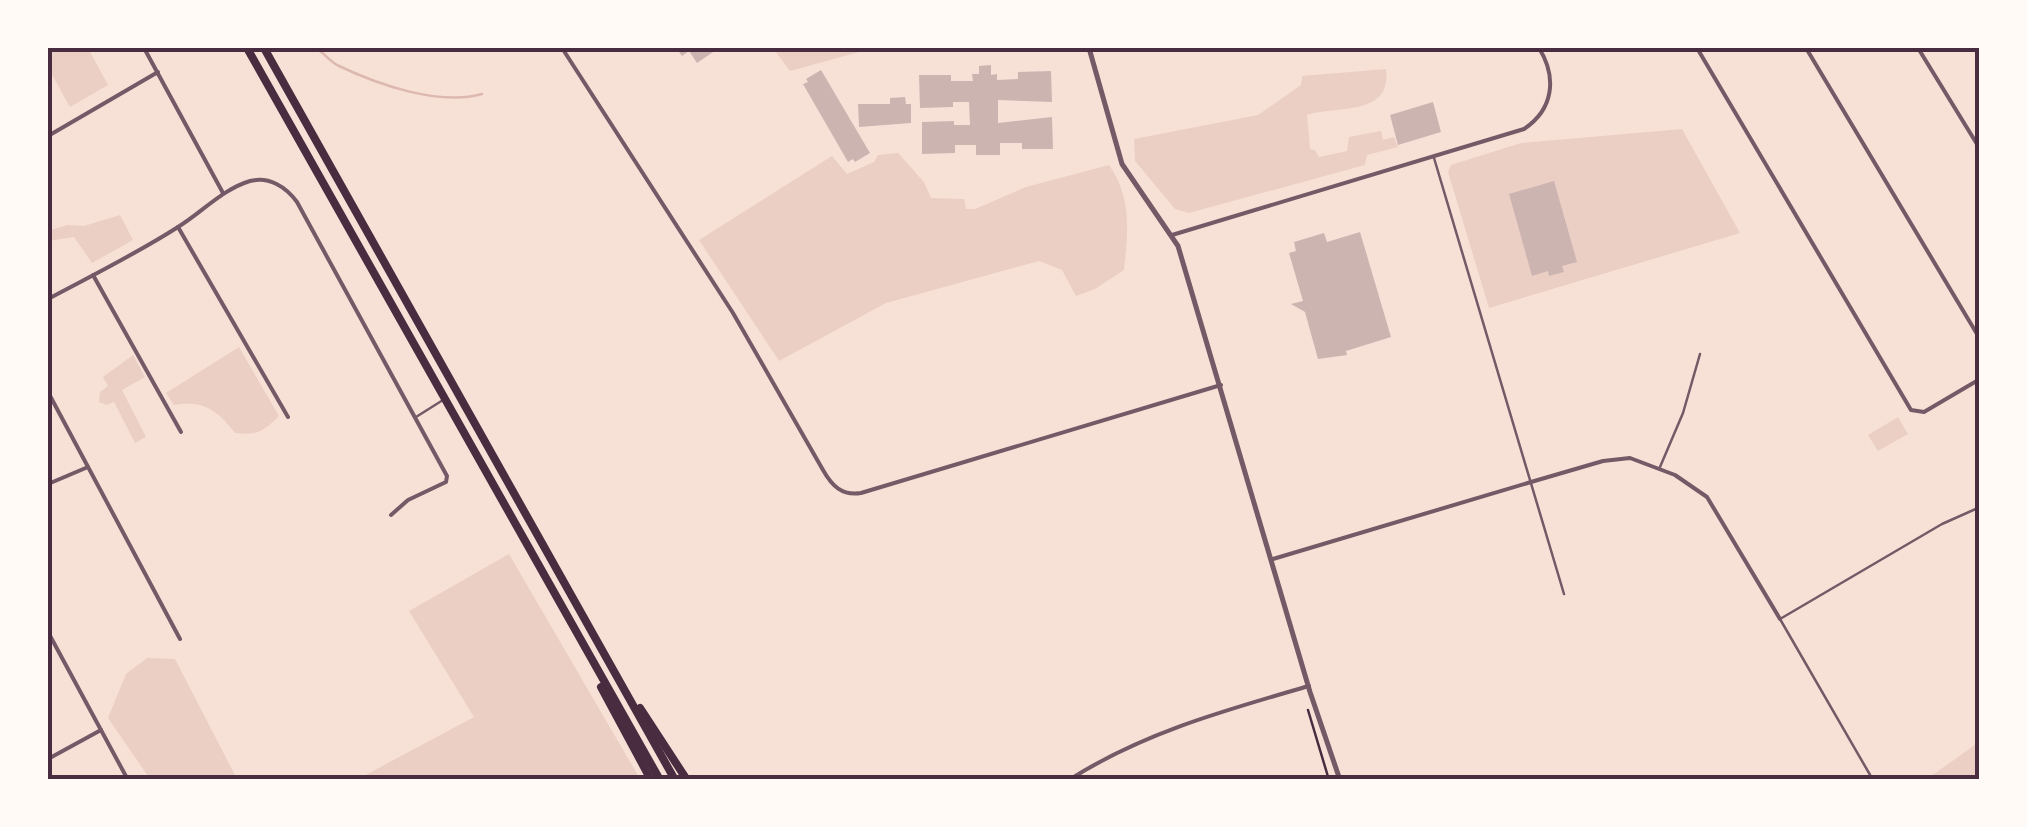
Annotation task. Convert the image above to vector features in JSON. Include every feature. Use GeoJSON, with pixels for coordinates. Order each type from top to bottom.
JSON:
{"type":"FeatureCollection","features":[{"type":"Feature","properties":{"kind":"highway"},"geometry":{"type":"LineString","coordinates":[[247,48],[660,780]]}},
{"type":"Feature","properties":{"kind":"highway"},"geometry":{"type":"LineString","coordinates":[[264,48],[675,780]]}},
{"type":"Feature","properties":{"kind":"highway"},"geometry":{"type":"LineString","coordinates":[[544,576],[651,780]]}},
{"type":"Feature","properties":{"kind":"highway"},"geometry":{"type":"LineString","coordinates":[[606,656],[620,670],[634,699],[687,780]]}},
{"type":"Feature","properties":{"kind":"street"},"geometry":{"type":"LineString","coordinates":[[144,48],[224,194]]}},
{"type":"Feature","properties":{"kind":"street"},"geometry":{"type":"LineString","coordinates":[[562,48],[733,313],[829,481],[838,490],[851,494],[1221,385]]}},
{"type":"Feature","properties":{"kind":"street"},"geometry":{"type":"LineString","coordinates":[[1089,48],[1122,164],[1172,234],[1186,267],[1340,780]]}},
{"type":"Feature","properties":{"kind":"street"},"geometry":{"type":"LineString","coordinates":[[1172,234],[1524,129],[1538,118],[1551,87],[1548,65],[1538,48]]}},
{"type":"Feature","properties":{"kind":"street"},"geometry":{"type":"LineString","coordinates":[[1697,48],[1911,410],[1924,412],[1980,379]]}},
{"type":"Feature","properties":{"kind":"street"},"geometry":{"type":"LineString","coordinates":[[1806,48],[1980,339]]}},
{"type":"Feature","properties":{"kind":"street"},"geometry":{"type":"LineString","coordinates":[[1918,48],[1980,150]]}},
{"type":"Feature","properties":{"kind":"street"},"geometry":{"type":"LineString","coordinates":[[48,136],[158,72]]}},
{"type":"Feature","properties":{"kind":"street"},"geometry":{"type":"LineString","coordinates":[[48,299],[178,227],[248,182],[264,180],[283,187],[298,202],[447,476],[446,482],[408,500],[390,515]]}},
{"type":"Feature","properties":{"kind":"street"},"geometry":{"type":"LineString","coordinates":[[178,227],[288,417]]}},
{"type":"Feature","properties":{"kind":"street"},"geometry":{"type":"LineString","coordinates":[[93,275],[181,432]]}},
{"type":"Feature","properties":{"kind":"street"},"geometry":{"type":"LineString","coordinates":[[48,392],[180,639]]}},
{"type":"Feature","properties":{"kind":"street"},"geometry":{"type":"LineString","coordinates":[[1273,559],[1531,482],[1630,458],[1688,482],[1707,497],[1780,618]]}},
{"type":"Feature","properties":{"kind":"street"},"geometry":{"type":"LineString","coordinates":[[48,484],[88,467]]}},
{"type":"Feature","properties":{"kind":"street"},"geometry":{"type":"LineString","coordinates":[[48,632],[128,780]]}},
{"type":"Feature","properties":{"kind":"street"},"geometry":{"type":"LineString","coordinates":[[1069,780],[1126,748],[1169,730],[1309,686]]}},
{"type":"Feature","properties":{"kind":"street"},"geometry":{"type":"LineString","coordinates":[[48,759],[101,730]]}},
{"type":"Feature","properties":{"kind":"lane"},"geometry":{"type":"LineString","coordinates":[[1433,156],[1564,594]]}},
{"type":"Feature","properties":{"kind":"lane"},"geometry":{"type":"LineString","coordinates":[[1660,468],[1683,413],[1700,354]]}},
{"type":"Feature","properties":{"kind":"lane"},"geometry":{"type":"LineString","coordinates":[[416,418],[444,400]]}},
{"type":"Feature","properties":{"kind":"lane"},"geometry":{"type":"LineString","coordinates":[[1873,780],[1780,618],[1980,506]]}},
{"type":"Feature","properties":{"kind":"shaded area"},"geometry":{"type":"Polygon","coordinates":[[[48,48],[88,48],[108,85],[70,107],[48,72],[48,48]]]}},
{"type":"Feature","properties":{"kind":"shaded area"},"geometry":{"type":"Polygon","coordinates":[[[773,48],[874,48],[790,71],[773,48]]]}},
{"type":"Feature","properties":{"kind":"shaded area"},"geometry":{"type":"Polygon","coordinates":[[[1386,69],[1386,84],[1372,102],[1307,115],[1310,149],[1319,157],[1347,151],[1349,137],[1381,131],[1383,140],[1394,137],[1398,147],[1367,155],[1365,165],[1189,213],[1175,209],[1135,161],[1134,139],[1258,115],[1301,85],[1302,76],[1386,69]]]}},
{"type":"Feature","properties":{"kind":"shaded area"},"geometry":{"type":"Polygon","coordinates":[[[1682,129],[1740,233],[1489,308],[1448,172],[1451,165],[1521,143],[1682,129]]]}},
{"type":"Feature","properties":{"kind":"shaded area"},"geometry":{"type":"Polygon","coordinates":[[[898,153],[924,182],[931,198],[964,199],[966,209],[975,209],[1026,187],[1109,165],[1125,203],[1124,270],[1076,296],[1062,270],[1039,261],[886,303],[779,361],[699,240],[832,156],[847,174],[874,162],[878,155],[898,153]]]}},
{"type":"Feature","properties":{"kind":"shaded area"},"geometry":{"type":"Polygon","coordinates":[[[120,215],[133,240],[92,263],[74,237],[48,241],[48,231],[120,215]]]}},
{"type":"Feature","properties":{"kind":"shaded area"},"geometry":{"type":"Polygon","coordinates":[[[239,347],[279,416],[264,429],[249,434],[235,433],[209,408],[174,405],[166,393],[239,347]]]}},
{"type":"Feature","properties":{"kind":"shaded area"},"geometry":{"type":"Polygon","coordinates":[[[133,355],[145,377],[122,390],[146,437],[135,443],[114,402],[99,402],[100,392],[108,386],[103,377],[133,355]]]}},
{"type":"Feature","properties":{"kind":"shaded area"},"geometry":{"type":"Polygon","coordinates":[[[1898,417],[1908,434],[1878,451],[1868,435],[1898,417]]]}},
{"type":"Feature","properties":{"kind":"shaded area"},"geometry":{"type":"Polygon","coordinates":[[[509,554],[640,779],[358,779],[474,717],[409,611],[509,554]]]}},
{"type":"Feature","properties":{"kind":"shaded area"},"geometry":{"type":"Polygon","coordinates":[[[147,658],[175,659],[237,779],[150,779],[108,718],[126,674],[147,658]]]}},
{"type":"Feature","properties":{"kind":"shaded area"},"geometry":{"type":"Polygon","coordinates":[[[1979,742],[1979,779],[1927,779],[1979,742]]]}},
{"type":"Feature","properties":{"kind":"building"},"geometry":{"type":"Polygon","coordinates":[[[676,48],[719,48],[697,63],[689,51],[682,56],[676,48]]]}},
{"type":"Feature","properties":{"kind":"building"},"geometry":{"type":"Polygon","coordinates":[[[991,65],[991,75],[997,74],[997,80],[1018,79],[1018,72],[1051,71],[1052,102],[998,100],[998,123],[1052,117],[1053,149],[1022,149],[1022,143],[1000,143],[1000,155],[976,155],[976,145],[955,145],[955,153],[922,154],[922,122],[970,125],[969,102],[953,102],[953,107],[920,108],[919,75],[951,75],[951,81],[973,81],[972,74],[979,74],[979,66],[991,65]]]}},
{"type":"Feature","properties":{"kind":"building"},"geometry":{"type":"Polygon","coordinates":[[[821,70],[870,153],[855,162],[848,162],[803,84],[821,70]]]}},
{"type":"Feature","properties":{"kind":"building"},"geometry":{"type":"Polygon","coordinates":[[[905,97],[906,104],[911,104],[911,123],[859,127],[858,104],[890,104],[890,98],[905,97]]]}},
{"type":"Feature","properties":{"kind":"building"},"geometry":{"type":"Polygon","coordinates":[[[1433,102],[1441,132],[1398,145],[1390,115],[1433,102]]]}},
{"type":"Feature","properties":{"kind":"building"},"geometry":{"type":"Polygon","coordinates":[[[1554,181],[1577,262],[1562,266],[1564,272],[1532,276],[1509,194],[1554,181]]]}},
{"type":"Feature","properties":{"kind":"building"},"geometry":{"type":"Polygon","coordinates":[[[1360,232],[1391,337],[1346,351],[1347,355],[1318,359],[1305,312],[1291,304],[1303,301],[1289,253],[1296,251],[1294,242],[1324,233],[1327,242],[1360,232]]]}},
{"type":"Feature","properties":{"kind":"waterway"},"geometry":{"type":"LineString","coordinates":[[315,48],[339,66],[409,92],[447,97],[482,94]]}}]}
